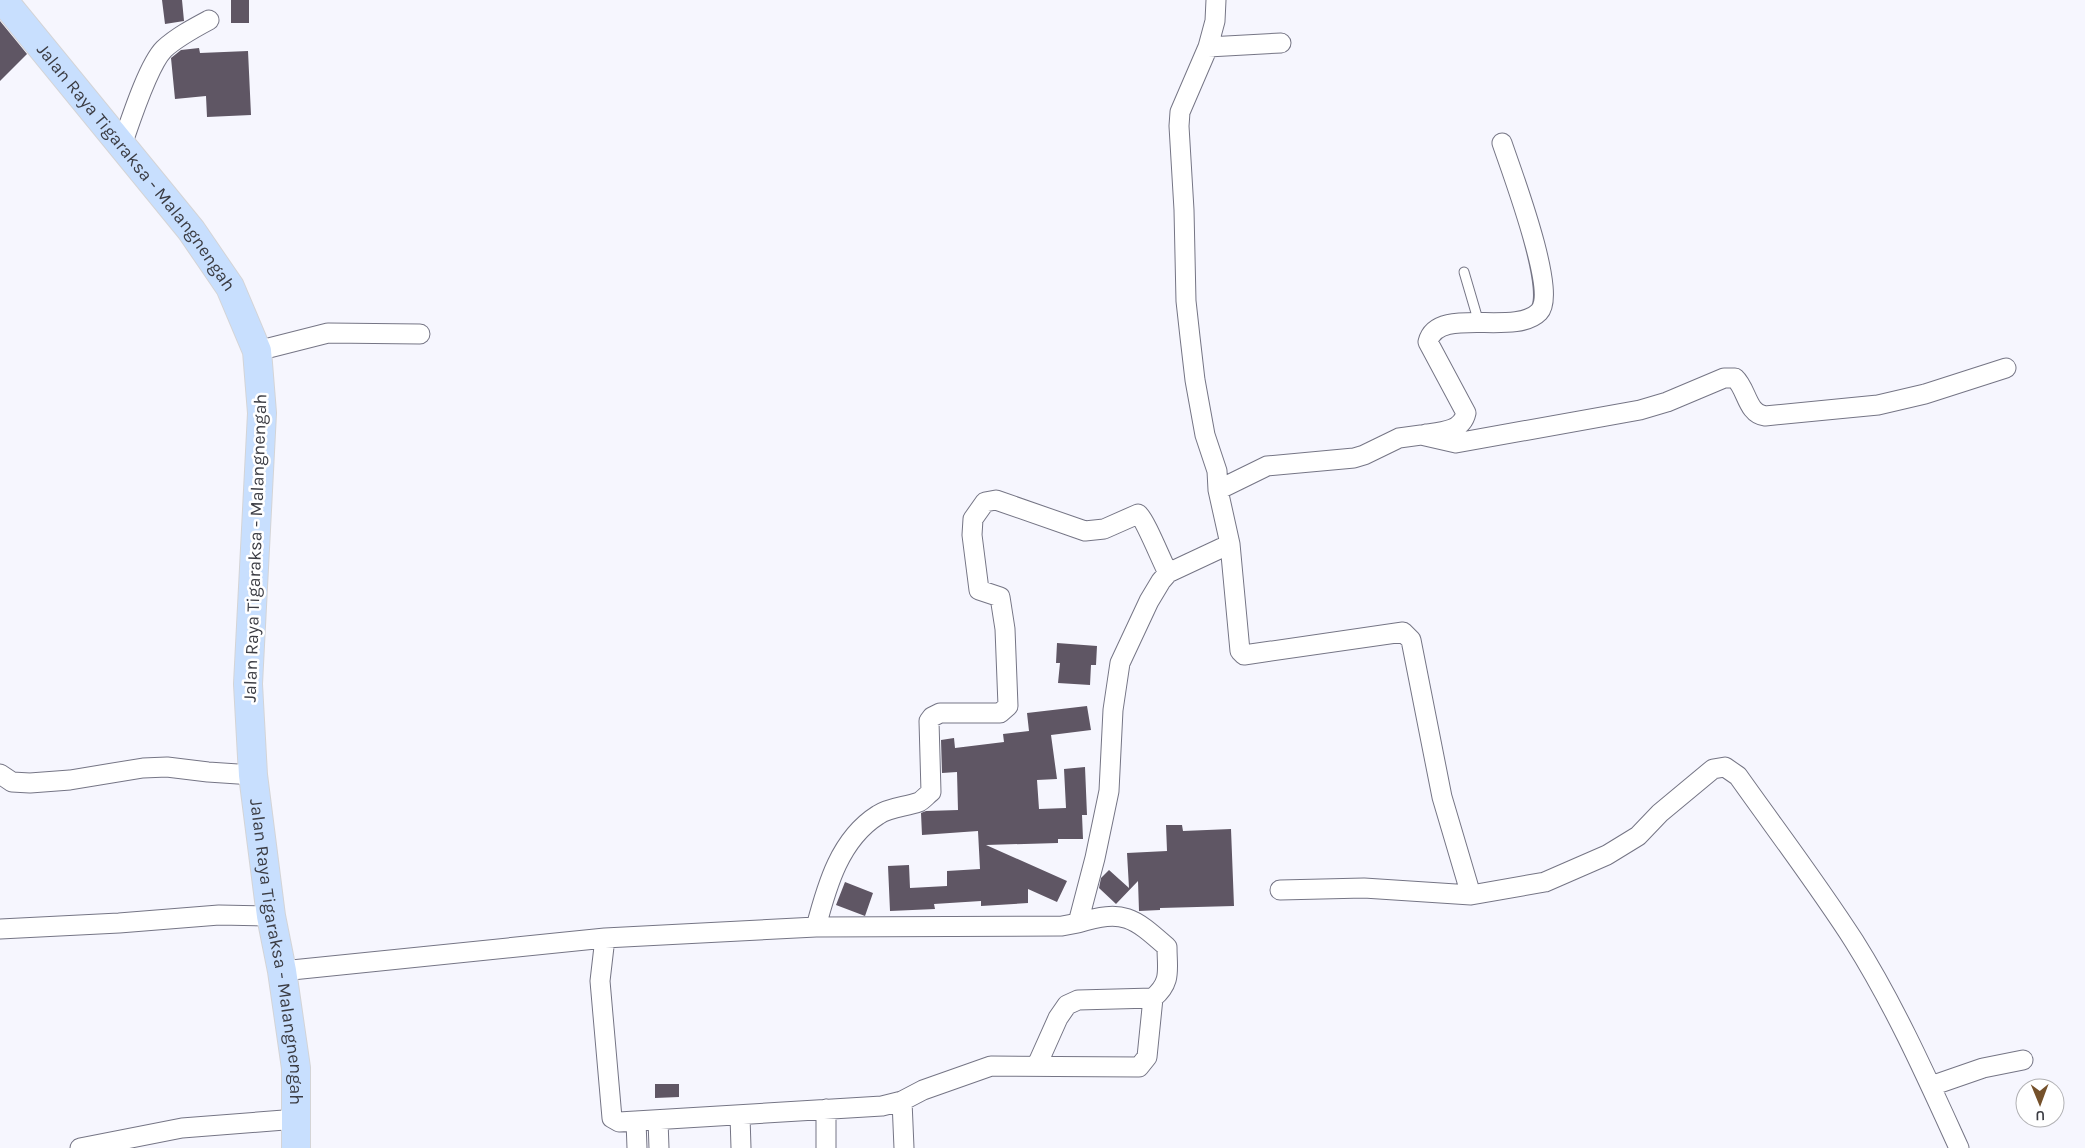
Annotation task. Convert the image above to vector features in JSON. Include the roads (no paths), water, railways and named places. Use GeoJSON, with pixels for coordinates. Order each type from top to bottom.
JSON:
{"type":"FeatureCollection","features":[{"type":"Feature","properties":{"kind":"main road","name":"Jalan Raya Tigaraksa - Malangnengah"},"geometry":{"type":"LineString","coordinates":[[3,0],[192,230],[230,287],[257,351],[262,413],[248,684],[253,774],[271,916],[282,971],[296,1068],[296,1148]]}},
{"type":"Feature","properties":{"kind":"street"},"geometry":{"type":"LineString","coordinates":[[1216,0],[1215,21],[1208,47],[1180,112],[1179,126],[1184,210],[1186,301],[1190,337],[1205,434],[1217,470],[1218,490],[1230,544],[1240,651],[1244,656],[1403,632],[1408,635],[1411,640],[1442,797],[1471,895]]}},
{"type":"Feature","properties":{"kind":"street"},"geometry":{"type":"LineString","coordinates":[[122,145],[141,92],[162,50],[183,34],[209,20]]}},
{"type":"Feature","properties":{"kind":"street"},"geometry":{"type":"LineString","coordinates":[[1208,47],[1281,43]]}},
{"type":"Feature","properties":{"kind":"street"},"geometry":{"type":"LineString","coordinates":[[1218,490],[1267,466],[1354,458],[1399,438],[1446,431],[1464,421],[1466,413],[1428,342],[1429,336],[1433,331],[1446,325],[1512,322],[1527,318],[1539,312],[1544,304],[1545,292],[1531,227],[1502,143]]}},
{"type":"Feature","properties":{"kind":"street"},"geometry":{"type":"LineString","coordinates":[[257,351],[328,333],[420,334]]}},
{"type":"Feature","properties":{"kind":"street"},"geometry":{"type":"LineString","coordinates":[[1421,435],[1456,443],[1640,410],[1667,402],[1729,378],[1735,378],[1739,382],[1754,411],[1759,415],[1878,405],[1925,394],[2006,368]]}},
{"type":"Feature","properties":{"kind":"street"},"geometry":{"type":"LineString","coordinates":[[816,927],[826,888],[841,856],[861,828],[880,813],[920,801],[931,792],[929,721],[932,717],[940,713],[1000,713],[1008,706],[1005,629],[1000,597],[999,595],[984,594],[979,590],[972,535],[973,519],[985,502],[996,500],[1085,531],[1104,529],[1138,514],[1144,520],[1168,573]]}},
{"type":"Feature","properties":{"kind":"street"},"geometry":{"type":"LineString","coordinates":[[1078,923],[1095,858],[1109,791],[1113,710],[1120,663],[1149,601],[1168,573],[1230,544]]}},
{"type":"Feature","properties":{"kind":"street"},"geometry":{"type":"LineString","coordinates":[[0,774],[12,782],[30,783],[70,780],[142,768],[167,767],[208,772],[253,774]]}},
{"type":"Feature","properties":{"kind":"street"},"geometry":{"type":"LineString","coordinates":[[1280,890],[1364,888],[1471,895],[1545,882],[1607,855],[1638,836],[1660,813],[1713,769],[1725,767],[1738,776],[1854,942],[1931,1086],[1959,1148]]}},
{"type":"Feature","properties":{"kind":"street"},"geometry":{"type":"LineString","coordinates":[[0,929],[119,923],[219,915],[271,916]]}},
{"type":"Feature","properties":{"kind":"street"},"geometry":{"type":"LineString","coordinates":[[282,971],[605,938],[816,927],[1062,926],[1110,915],[1130,919],[1148,930],[1167,947],[1167,982],[1160,992],[1153,998],[1078,1000],[1067,1005],[1058,1018],[1037,1065]]}},
{"type":"Feature","properties":{"kind":"street"},"geometry":{"type":"LineString","coordinates":[[605,938],[600,981],[612,1118],[619,1122],[882,1106],[902,1101],[922,1090],[991,1066],[1139,1067],[1147,1057],[1153,998]]}},
{"type":"Feature","properties":{"kind":"street"},"geometry":{"type":"LineString","coordinates":[[1931,1086],[1983,1068],[2023,1060]]}},
{"type":"Feature","properties":{"kind":"street"},"geometry":{"type":"LineString","coordinates":[[902,1101],[904,1148]]}},
{"type":"Feature","properties":{"kind":"street"},"geometry":{"type":"LineString","coordinates":[[826,1108],[826,1148]]}},
{"type":"Feature","properties":{"kind":"street"},"geometry":{"type":"LineString","coordinates":[[740,1116],[741,1148]]}},
{"type":"Feature","properties":{"kind":"street"},"geometry":{"type":"LineString","coordinates":[[80,1148],[182,1128],[297,1119]]}},
{"type":"Feature","properties":{"kind":"street"},"geometry":{"type":"LineString","coordinates":[[658,1120],[659,1148]]}},
{"type":"Feature","properties":{"kind":"street"},"geometry":{"type":"LineString","coordinates":[[636,1121],[637,1148]]}},
{"type":"Feature","properties":{"kind":"lane"},"geometry":{"type":"LineString","coordinates":[[1464,272],[1479,323]]}}]}
